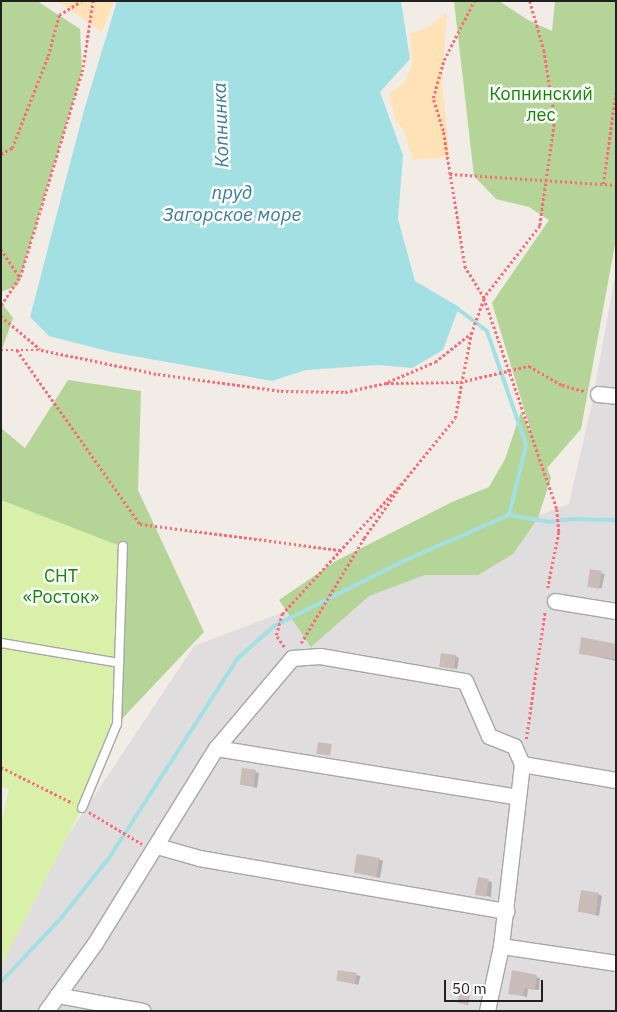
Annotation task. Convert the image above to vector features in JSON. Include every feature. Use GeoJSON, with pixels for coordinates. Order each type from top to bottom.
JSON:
{"type":"FeatureCollection","features":[{"type":"Feature","properties":{"kind":"street"},"geometry":{"type":"LineString","coordinates":[[598,394],[616,396]]}},
{"type":"Feature","properties":{"kind":"street"},"geometry":{"type":"LineString","coordinates":[[549,600],[616,611]]}},
{"type":"Feature","properties":{"kind":"street"},"geometry":{"type":"LineString","coordinates":[[46,1011],[157,846],[216,748],[292,658],[320,656],[465,680],[489,736],[514,746],[522,764],[501,946],[487,1011]]}},
{"type":"Feature","properties":{"kind":"street"},"geometry":{"type":"LineString","coordinates":[[216,748],[518,797]]}},
{"type":"Feature","properties":{"kind":"street"},"geometry":{"type":"LineString","coordinates":[[522,764],[616,780]]}},
{"type":"Feature","properties":{"kind":"street"},"geometry":{"type":"LineString","coordinates":[[157,846],[199,858],[506,910]]}},
{"type":"Feature","properties":{"kind":"street"},"geometry":{"type":"LineString","coordinates":[[501,946],[616,963]]}},
{"type":"Feature","properties":{"kind":"street"},"geometry":{"type":"LineString","coordinates":[[57,995],[143,1011]]}},
{"type":"Feature","properties":{"kind":"lane"},"geometry":{"type":"LineString","coordinates":[[82,808],[118,724],[123,546]]}},
{"type":"Feature","properties":{"kind":"lane"},"geometry":{"type":"LineString","coordinates":[[1,643],[119,664]]}},
{"type":"Feature","properties":{"kind":"path"},"geometry":{"type":"LineString","coordinates":[[1,154],[12,148],[48,56],[59,15],[81,1]]}},
{"type":"Feature","properties":{"kind":"path"},"geometry":{"type":"LineString","coordinates":[[1,305],[20,277],[82,72],[93,1]]}},
{"type":"Feature","properties":{"kind":"path"},"geometry":{"type":"LineString","coordinates":[[474,1],[444,60],[434,98],[443,131],[465,268],[484,298],[506,371],[557,509],[558,532],[549,600],[522,764]]}},
{"type":"Feature","properties":{"kind":"path"},"geometry":{"type":"LineString","coordinates":[[276,635],[282,614],[404,481],[455,418],[470,334],[480,305],[540,226],[555,118],[544,50],[530,1]]}},
{"type":"Feature","properties":{"kind":"path"},"geometry":{"type":"LineString","coordinates":[[603,184],[616,91]]}},
{"type":"Feature","properties":{"kind":"path"},"geometry":{"type":"LineString","coordinates":[[450,174],[616,185]]}},
{"type":"Feature","properties":{"kind":"path"},"geometry":{"type":"LineString","coordinates":[[1,249],[20,277]]}},
{"type":"Feature","properties":{"kind":"path"},"geometry":{"type":"LineString","coordinates":[[1,316],[41,350]]}},
{"type":"Feature","properties":{"kind":"path"},"geometry":{"type":"LineString","coordinates":[[1,350],[41,350],[158,374],[282,391],[345,392],[386,383],[435,362],[470,334]]}},
{"type":"Feature","properties":{"kind":"path"},"geometry":{"type":"LineString","coordinates":[[17,350],[140,524],[341,550]]}},
{"type":"Feature","properties":{"kind":"path"},"geometry":{"type":"LineString","coordinates":[[386,383],[460,382],[529,366],[562,386],[598,394]]}},
{"type":"Feature","properties":{"kind":"path"},"geometry":{"type":"LineString","coordinates":[[292,658],[359,546],[404,481]]}},
{"type":"Feature","properties":{"kind":"shaded area"},"geometry":{"type":"Polygon","coordinates":[[[616,270],[616,1011],[1,1011],[1,936],[194,646],[569,504],[593,398],[616,270]]]}},
{"type":"Feature","properties":{"kind":"green space"},"geometry":{"type":"Polygon","coordinates":[[[1,1],[37,1],[80,29],[82,72],[18,285],[1,292],[1,1]]]}},
{"type":"Feature","properties":{"kind":"green space","name":"Копнинский лес"},"geometry":{"type":"Polygon","coordinates":[[[454,1],[499,1],[528,20],[552,31],[555,1],[616,1],[616,239],[581,429],[547,468],[551,478],[538,518],[513,554],[478,575],[425,575],[369,596],[311,647],[279,600],[336,561],[452,502],[489,487],[505,459],[521,412],[532,435],[492,303],[549,220],[529,207],[496,199],[474,176],[454,1]]]}},
{"type":"Feature","properties":{"kind":"green space"},"geometry":{"type":"Polygon","coordinates":[[[1,302],[13,318],[1,352],[1,302]]]}},
{"type":"Feature","properties":{"kind":"green space"},"geometry":{"type":"Polygon","coordinates":[[[68,380],[141,391],[138,490],[204,632],[117,724],[123,547],[1,500],[1,428],[25,448],[68,380]]]}},
{"type":"Feature","properties":{"kind":"green space","name":"СНТ «Росток»"},"geometry":{"type":"Polygon","coordinates":[[[1,500],[123,546],[117,724],[82,808],[2,964],[1,824],[9,789],[1,787],[1,500]]]}},
{"type":"Feature","properties":{"kind":"sand"},"geometry":{"type":"Polygon","coordinates":[[[56,1],[114,1],[102,32],[56,1]]]}},
{"type":"Feature","properties":{"kind":"sand"},"geometry":{"type":"Polygon","coordinates":[[[447,12],[442,83],[450,157],[413,160],[404,130],[396,122],[389,94],[405,81],[412,64],[410,34],[430,26],[447,12]]]}},
{"type":"Feature","properties":{"kind":"water","name":"пруд Загорское море"},"geometry":{"type":"Polygon","coordinates":[[[117,1],[401,1],[410,59],[380,92],[403,155],[398,219],[415,281],[459,307],[443,350],[412,368],[378,365],[306,370],[272,381],[111,352],[49,336],[30,317],[84,110],[117,1]]]}},
{"type":"Feature","properties":{"kind":"building"},"geometry":{"type":"Polygon","coordinates":[[[590,569],[602,571],[599,589],[587,587],[590,569]]]}},
{"type":"Feature","properties":{"kind":"building"},"geometry":{"type":"Polygon","coordinates":[[[581,637],[616,644],[616,659],[579,654],[581,637]]]}},
{"type":"Feature","properties":{"kind":"building"},"geometry":{"type":"Polygon","coordinates":[[[441,653],[456,655],[454,669],[439,667],[441,653]]]}},
{"type":"Feature","properties":{"kind":"building"},"geometry":{"type":"Polygon","coordinates":[[[318,742],[332,744],[330,756],[316,754],[318,742]]]}},
{"type":"Feature","properties":{"kind":"building"},"geometry":{"type":"Polygon","coordinates":[[[242,768],[256,770],[253,787],[240,785],[242,768]]]}},
{"type":"Feature","properties":{"kind":"building"},"geometry":{"type":"Polygon","coordinates":[[[357,854],[380,858],[376,877],[354,873],[357,854]]]}},
{"type":"Feature","properties":{"kind":"building"},"geometry":{"type":"Polygon","coordinates":[[[478,877],[489,879],[486,897],[475,895],[478,877]]]}},
{"type":"Feature","properties":{"kind":"building"},"geometry":{"type":"Polygon","coordinates":[[[581,890],[599,893],[595,915],[578,912],[581,890]]]}},
{"type":"Feature","properties":{"kind":"building"},"geometry":{"type":"Polygon","coordinates":[[[338,970],[357,973],[355,984],[336,981],[338,970]]]}},
{"type":"Feature","properties":{"kind":"building"},"geometry":{"type":"Polygon","coordinates":[[[512,970],[537,975],[535,989],[525,988],[523,996],[508,994],[512,970]]]}},
{"type":"Feature","properties":{"kind":"building"},"geometry":{"type":"Polygon","coordinates":[[[460,989],[470,991],[467,1005],[457,1003],[460,989]]]}},
{"type":"Feature","properties":{"kind":"waterway"},"geometry":{"type":"LineString","coordinates":[[1,982],[62,917],[109,858],[238,658],[274,626],[399,563],[509,515],[526,445],[487,331],[454,306]]}},
{"type":"Feature","properties":{"kind":"waterway"},"geometry":{"type":"LineString","coordinates":[[509,515],[549,522],[570,519],[616,520]]}},
{"type":"Feature","properties":{"kind":"water label","name":"Копнинка"},"geometry":{"type":"Point","coordinates":[221,125]}}]}
